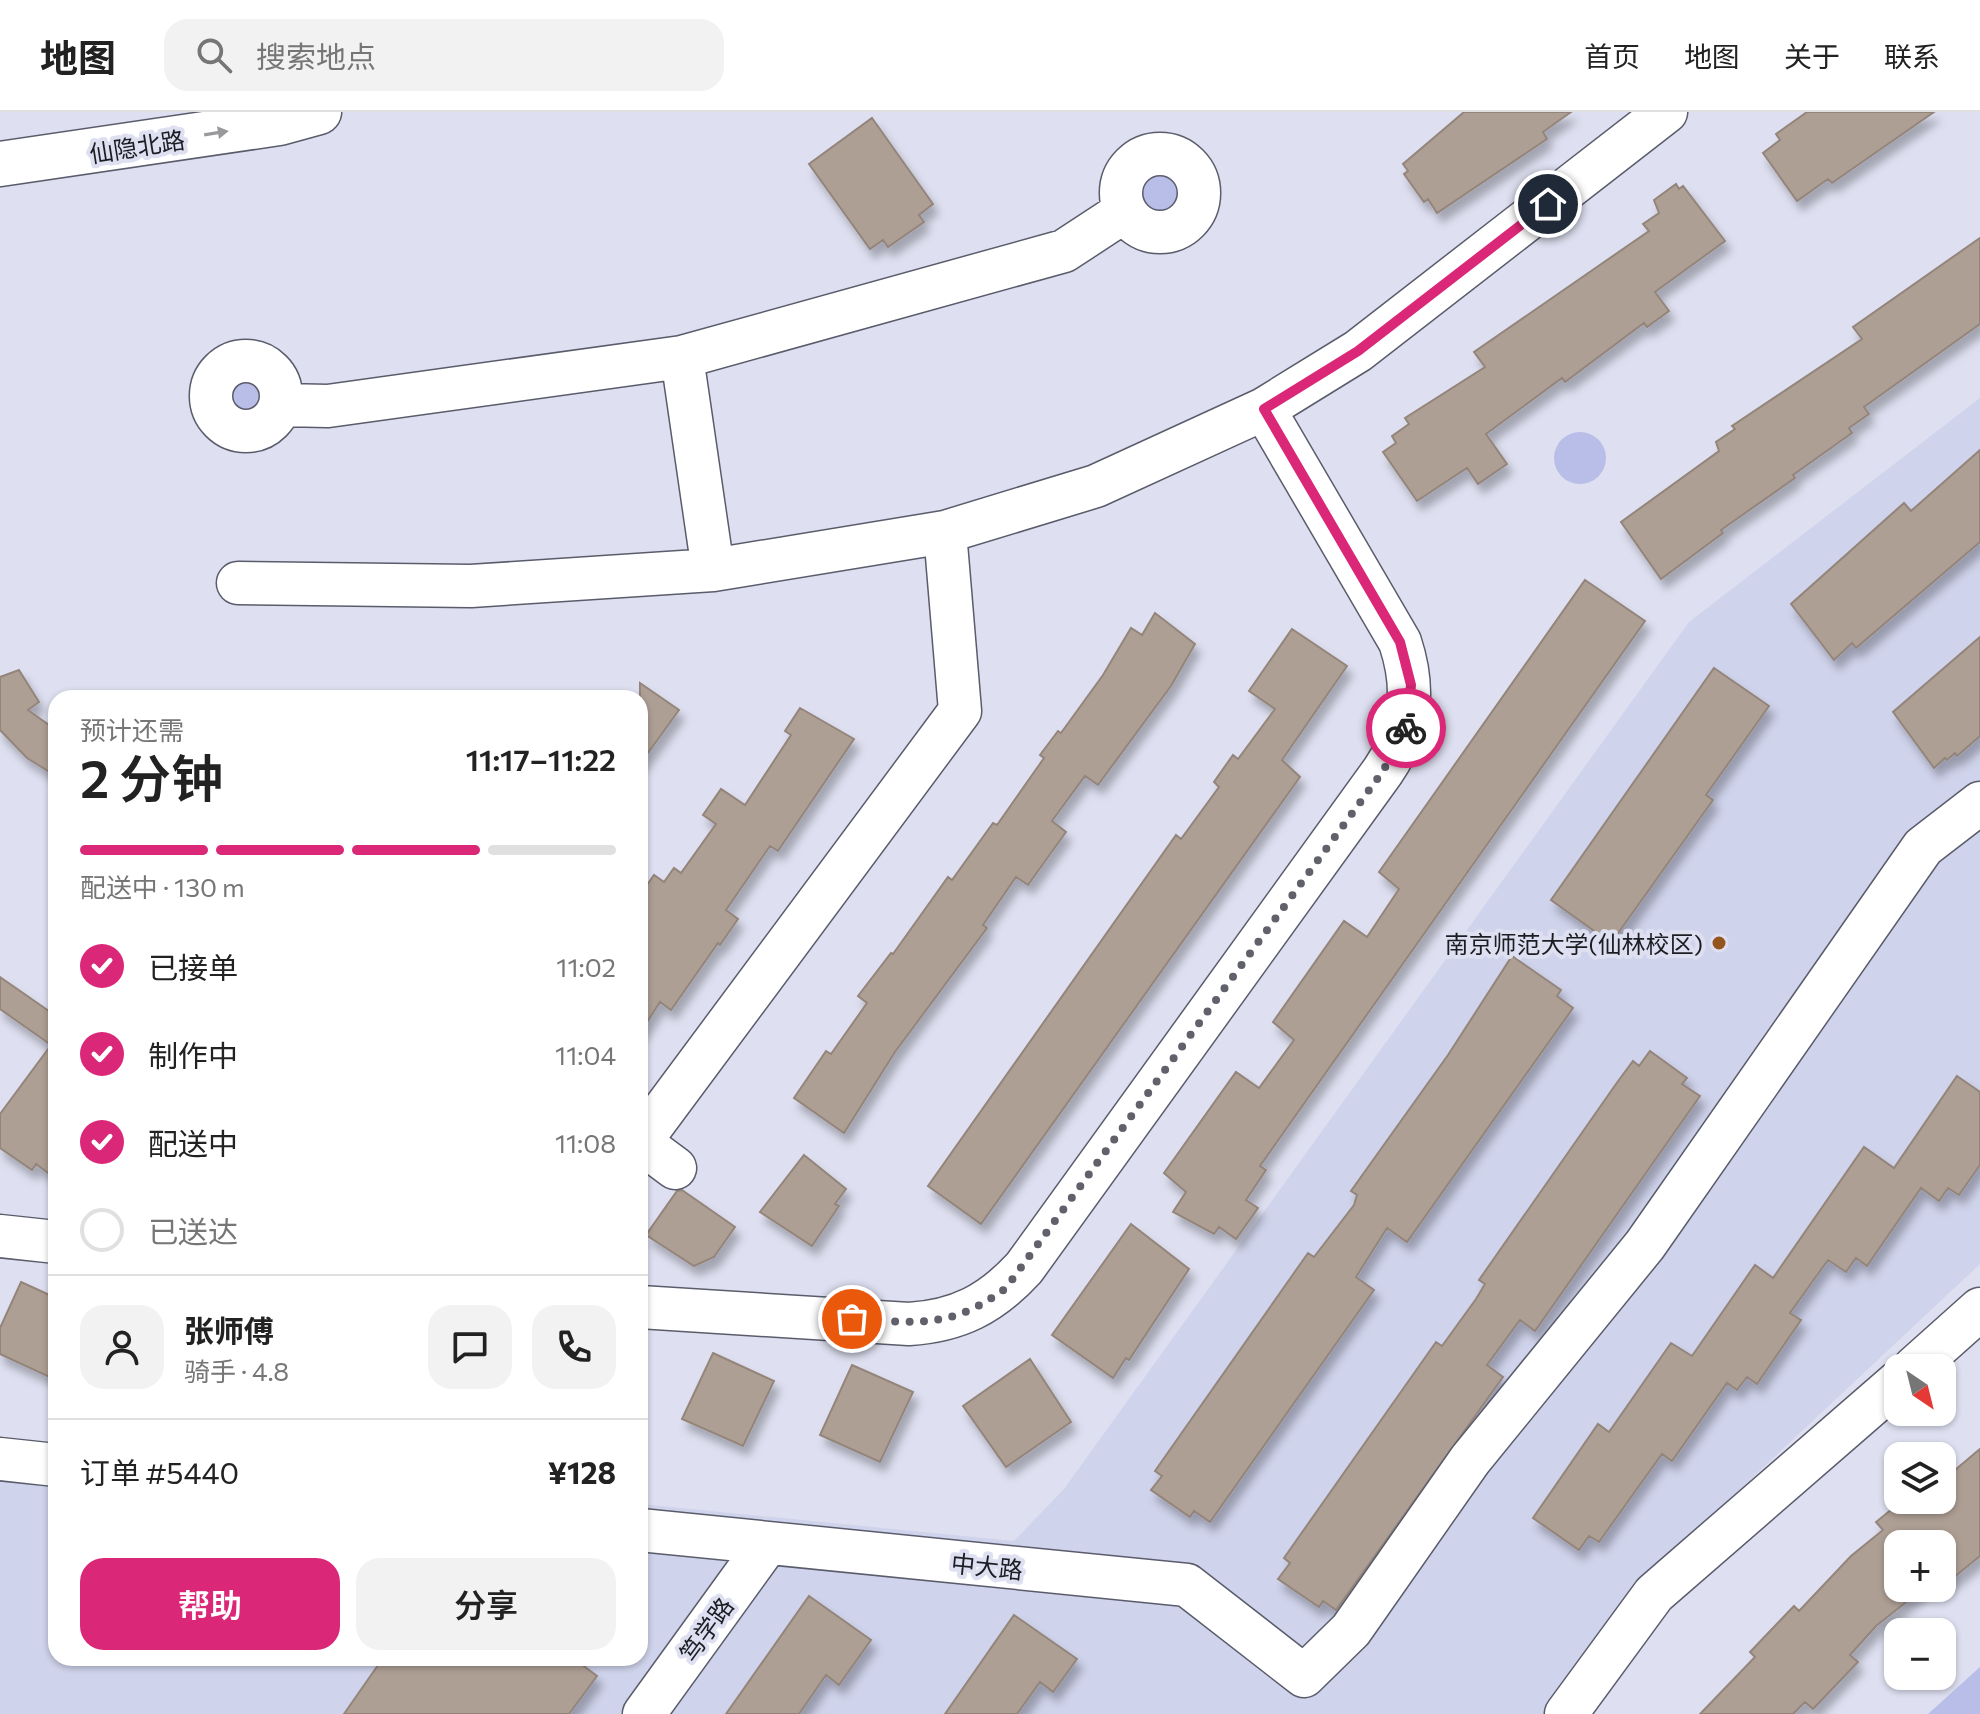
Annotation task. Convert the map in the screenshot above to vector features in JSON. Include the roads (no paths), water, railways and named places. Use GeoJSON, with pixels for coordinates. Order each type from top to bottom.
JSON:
{"type":"FeatureCollection","features":[{"type":"Feature","properties":{"kind":"main road","name":"仙隐北路"},"geometry":{"type":"LineString","coordinates":[[0,164],[45,160],[279,123],[319,112]]}},
{"type":"Feature","properties":{"kind":"street"},"geometry":{"type":"LineString","coordinates":[[238,583],[471,586],[713,570],[945,532],[1096,486],[1264,409],[1358,351],[1666,112]]}},
{"type":"Feature","properties":{"kind":"street"},"geometry":{"type":"LineString","coordinates":[[281,405],[328,406],[682,357],[1064,251],[1125,211]]}},
{"type":"Feature","properties":{"kind":"street"},"geometry":{"type":"LineString","coordinates":[[682,357],[713,570]]}},
{"type":"Feature","properties":{"kind":"street"},"geometry":{"type":"LineString","coordinates":[[648,1308],[909,1324],[936,1322],[985,1304],[1024,1268],[1383,771],[1405,730],[1410,707],[1407,664],[1400,642],[1264,409]]}},
{"type":"Feature","properties":{"kind":"street"},"geometry":{"type":"LineString","coordinates":[[648,1131],[960,711],[945,532]]}},
{"type":"Feature","properties":{"kind":"street","name":"中大路"},"geometry":{"type":"LineString","coordinates":[[648,1531],[1187,1585],[1304,1676],[1351,1630],[1470,1460],[1645,1245],[1923,847],[1980,803]]}},
{"type":"Feature","properties":{"kind":"street"},"geometry":{"type":"LineString","coordinates":[[648,1148],[675,1168]]}},
{"type":"Feature","properties":{"kind":"street"},"geometry":{"type":"LineString","coordinates":[[0,1236],[48,1241]]}},
{"type":"Feature","properties":{"kind":"street"},"geometry":{"type":"LineString","coordinates":[[1930,1354],[1980,1309]]}},
{"type":"Feature","properties":{"kind":"street"},"geometry":{"type":"LineString","coordinates":[[1566,1714],[1654,1594],[1884,1394]]}},
{"type":"Feature","properties":{"kind":"street"},"geometry":{"type":"LineString","coordinates":[[0,1459],[48,1464]]}},
{"type":"Feature","properties":{"kind":"street","name":"笃学路"},"geometry":{"type":"LineString","coordinates":[[644,1714],[767,1544]]}},
{"type":"Feature","properties":{"kind":"place","name":"南京师范大学(仙林校区)"},"geometry":{"type":"Point","coordinates":[1719,943]}}]}
